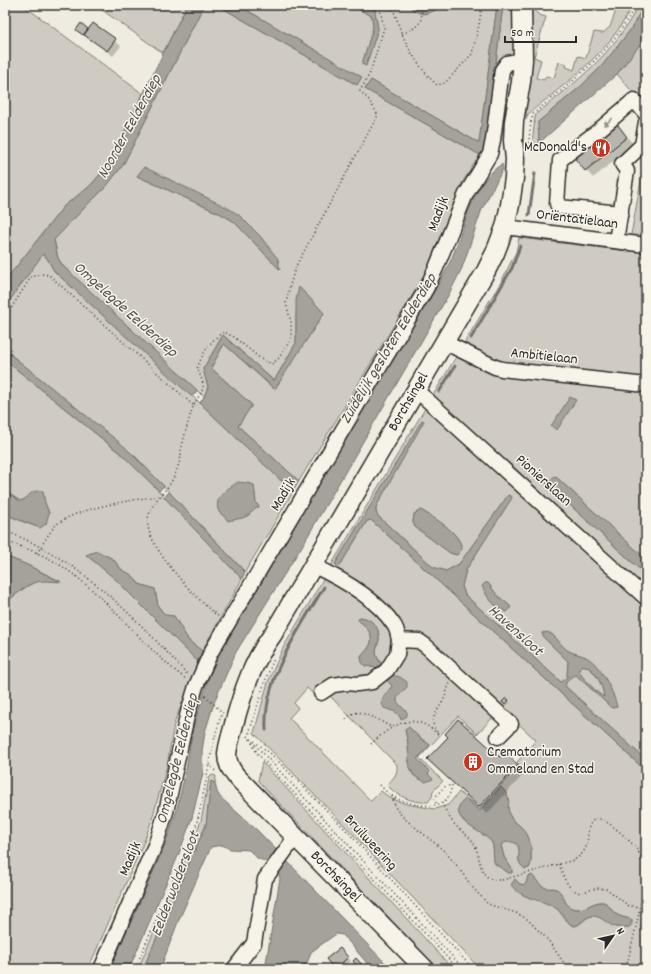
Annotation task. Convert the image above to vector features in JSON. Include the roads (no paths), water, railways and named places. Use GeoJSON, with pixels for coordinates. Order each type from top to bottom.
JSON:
{"type":"FeatureCollection","features":[{"type":"Feature","properties":{"kind":"main road","name":"Borchsingel"},"geometry":{"type":"LineString","coordinates":[[515,159],[513,141],[514,121],[521,82],[523,60],[522,5]]}},
{"type":"Feature","properties":{"kind":"main road","name":"Borchsingel"},"geometry":{"type":"LineString","coordinates":[[425,969],[246,784],[236,776],[230,765],[227,754],[238,708],[250,674],[263,648],[274,634],[312,565],[416,391],[495,253],[510,205],[515,159],[520,141],[524,104],[521,82]]}},
{"type":"Feature","properties":{"kind":"street","name":"Madijk"},"geometry":{"type":"LineString","coordinates":[[101,969],[156,844],[166,812],[187,716],[196,686],[212,652],[228,624],[426,289],[466,194],[490,154],[502,70],[507,63],[523,60]]}},
{"type":"Feature","properties":{"kind":"street"},"geometry":{"type":"LineString","coordinates":[[616,241],[627,171],[622,164],[642,145],[646,121],[630,109],[625,108],[560,160],[556,204],[560,207],[620,213]]}},
{"type":"Feature","properties":{"kind":"street","name":"Oriëntatielaan"},"geometry":{"type":"LineString","coordinates":[[504,227],[646,245]]}},
{"type":"Feature","properties":{"kind":"street","name":"Ambitielaan"},"geometry":{"type":"LineString","coordinates":[[444,342],[502,369],[646,386]]}},
{"type":"Feature","properties":{"kind":"street","name":"Pionierslaan"},"geometry":{"type":"LineString","coordinates":[[416,391],[646,598]]}},
{"type":"Feature","properties":{"kind":"street"},"geometry":{"type":"LineString","coordinates":[[312,565],[360,592],[384,611],[395,626],[399,640],[397,654],[387,670],[372,682],[333,685],[321,694]]}},
{"type":"Feature","properties":{"kind":"street"},"geometry":{"type":"LineString","coordinates":[[399,640],[419,641],[426,646],[511,724],[498,737]]}},
{"type":"Feature","properties":{"kind":"street"},"geometry":{"type":"LineString","coordinates":[[234,969],[254,944],[265,879],[268,872],[296,836]]}},
{"type":"Feature","properties":{"kind":"water","name":"Noorder Eelderdiep"},"geometry":{"type":"Polygon","coordinates":[[[187,5],[204,5],[123,165],[105,188],[54,240],[58,258],[63,266],[197,390],[195,394],[191,396],[54,271],[43,254],[5,307],[5,281],[64,206],[90,186],[102,172],[113,155],[187,5]]]}},
{"type":"Feature","properties":{"kind":"water"},"geometry":{"type":"Polygon","coordinates":[[[217,5],[238,5],[362,77],[357,85],[217,5]]]}},
{"type":"Feature","properties":{"kind":"water"},"geometry":{"type":"Polygon","coordinates":[[[350,5],[374,5],[378,29],[366,66],[362,64],[373,28],[372,16],[350,5]]]}},
{"type":"Feature","properties":{"kind":"water"},"geometry":{"type":"Polygon","coordinates":[[[409,5],[442,5],[429,13],[421,13],[409,5]]]}},
{"type":"Feature","properties":{"kind":"water"},"geometry":{"type":"Polygon","coordinates":[[[497,5],[503,5],[486,146],[480,155],[365,89],[371,80],[479,143],[497,5]]]}},
{"type":"Feature","properties":{"kind":"water"},"geometry":{"type":"Polygon","coordinates":[[[644,5],[646,5],[645,38],[617,74],[539,143],[538,122],[580,87],[601,67],[631,29],[644,5]]]}},
{"type":"Feature","properties":{"kind":"water"},"geometry":{"type":"Polygon","coordinates":[[[502,164],[503,169],[482,209],[462,268],[449,294],[302,546],[236,652],[215,700],[205,732],[202,751],[203,773],[192,818],[178,856],[129,969],[110,969],[163,850],[176,813],[186,770],[193,728],[209,677],[219,652],[237,619],[437,287],[450,262],[475,195],[482,183],[502,164]]]}},
{"type":"Feature","properties":{"kind":"water"},"geometry":{"type":"Polygon","coordinates":[[[144,167],[228,208],[239,215],[260,236],[278,259],[280,270],[233,221],[221,214],[137,176],[144,167]]]}},
{"type":"Feature","properties":{"kind":"water"},"geometry":{"type":"Polygon","coordinates":[[[299,287],[324,313],[275,389],[224,344],[211,368],[252,405],[238,426],[299,481],[293,492],[200,403],[208,387],[203,369],[223,335],[274,381],[296,343],[296,300],[299,287]]]}},
{"type":"Feature","properties":{"kind":"water"},"geometry":{"type":"Polygon","coordinates":[[[5,350],[125,447],[164,486],[159,491],[121,454],[5,360],[5,350]]]}},
{"type":"Feature","properties":{"kind":"water"},"geometry":{"type":"Polygon","coordinates":[[[570,397],[576,400],[557,430],[551,426],[570,397]]]}},
{"type":"Feature","properties":{"kind":"water"},"geometry":{"type":"Polygon","coordinates":[[[422,420],[424,421],[376,507],[378,516],[433,567],[446,571],[459,564],[508,495],[511,496],[512,498],[466,570],[462,586],[465,595],[561,682],[567,677],[568,661],[544,638],[542,633],[549,633],[555,637],[568,651],[586,657],[591,661],[606,679],[617,707],[612,708],[576,675],[572,676],[566,682],[565,686],[646,760],[646,771],[371,520],[367,521],[339,567],[335,564],[422,420]],[[582,665],[579,670],[582,677],[604,697],[598,678],[587,666],[582,665]]]}},
{"type":"Feature","properties":{"kind":"water"},"geometry":{"type":"Polygon","coordinates":[[[555,476],[646,559],[646,575],[546,483],[555,476]]]}},
{"type":"Feature","properties":{"kind":"water"},"geometry":{"type":"Polygon","coordinates":[[[238,482],[254,485],[256,503],[259,507],[249,515],[228,521],[219,512],[217,507],[218,502],[222,494],[238,482]]]}},
{"type":"Feature","properties":{"kind":"water"},"geometry":{"type":"Polygon","coordinates":[[[5,491],[20,501],[34,492],[43,491],[45,503],[49,513],[46,524],[40,528],[5,514],[5,491]]]}},
{"type":"Feature","properties":{"kind":"water"},"geometry":{"type":"Polygon","coordinates":[[[169,492],[245,572],[242,579],[164,497],[169,492]]]}},
{"type":"Feature","properties":{"kind":"water"},"geometry":{"type":"Polygon","coordinates":[[[421,510],[446,526],[456,537],[462,549],[457,555],[450,553],[415,527],[413,522],[414,514],[421,510]]]}},
{"type":"Feature","properties":{"kind":"water"},"geometry":{"type":"Polygon","coordinates":[[[97,551],[113,559],[122,570],[132,575],[139,584],[155,589],[158,606],[165,615],[174,616],[189,641],[202,651],[198,662],[114,578],[86,555],[97,551]]]}},
{"type":"Feature","properties":{"kind":"water"},"geometry":{"type":"Polygon","coordinates":[[[5,556],[61,582],[43,581],[30,584],[5,602],[5,556]]]}},
{"type":"Feature","properties":{"kind":"water"},"geometry":{"type":"Polygon","coordinates":[[[485,583],[488,583],[497,595],[510,606],[510,609],[507,612],[495,605],[486,595],[482,586],[485,583]]]}},
{"type":"Feature","properties":{"kind":"water"},"geometry":{"type":"Polygon","coordinates":[[[360,617],[371,621],[378,631],[379,642],[376,648],[376,654],[381,664],[378,668],[365,666],[362,662],[361,657],[371,643],[371,635],[367,628],[358,620],[360,617]]]}},
{"type":"Feature","properties":{"kind":"water"},"geometry":{"type":"Polygon","coordinates":[[[392,675],[400,677],[407,682],[407,687],[397,700],[397,702],[407,712],[407,716],[401,720],[397,713],[384,708],[382,705],[384,696],[392,686],[386,679],[392,675]]]}},
{"type":"Feature","properties":{"kind":"water"},"geometry":{"type":"Polygon","coordinates":[[[409,727],[421,739],[430,745],[417,759],[430,772],[428,774],[433,779],[426,782],[419,779],[412,772],[410,767],[408,741],[405,730],[409,727]]]}},
{"type":"Feature","properties":{"kind":"water"},"geometry":{"type":"Polygon","coordinates":[[[211,781],[215,783],[220,797],[259,832],[391,969],[372,969],[343,935],[336,934],[311,952],[305,969],[265,969],[280,878],[278,872],[267,862],[257,858],[249,850],[230,849],[222,845],[211,847],[178,922],[160,969],[143,969],[206,825],[211,781]]]}},
{"type":"Feature","properties":{"kind":"water"},"geometry":{"type":"Polygon","coordinates":[[[501,787],[507,796],[508,810],[511,818],[526,832],[531,846],[531,864],[529,868],[525,869],[519,862],[519,850],[517,844],[509,842],[501,845],[504,857],[512,869],[512,873],[509,873],[495,864],[492,843],[489,839],[470,827],[460,817],[459,811],[460,804],[466,799],[480,811],[501,787]]]}},
{"type":"Feature","properties":{"kind":"water"},"geometry":{"type":"Polygon","coordinates":[[[532,875],[544,887],[561,892],[567,904],[572,908],[580,909],[603,902],[607,904],[616,914],[621,917],[631,919],[632,921],[629,927],[617,927],[610,925],[599,917],[590,916],[579,924],[574,926],[571,925],[554,907],[520,894],[511,885],[515,879],[520,884],[524,885],[528,877],[532,875]]]}},
{"type":"Feature","properties":{"kind":"waterway"},"geometry":{"type":"LineString","coordinates":[[529,215],[535,173]]}},
{"type":"Feature","properties":{"kind":"waterway"},"geometry":{"type":"LineString","coordinates":[[471,338],[512,268],[520,246]]}},
{"type":"Feature","properties":{"kind":"waterway"},"geometry":{"type":"LineString","coordinates":[[439,392],[455,366]]}},
{"type":"Feature","properties":{"kind":"waterway","name":"Eelderwoldersloot"},"geometry":{"type":"LineString","coordinates":[[266,730],[270,692],[276,673],[294,637],[324,587]]}},
{"type":"Feature","properties":{"kind":"place","name":"McDonald's"},"geometry":{"type":"Point","coordinates":[601,148]}},
{"type":"Feature","properties":{"kind":"place","name":"Crematorium Ommeland en Stad"},"geometry":{"type":"Point","coordinates":[473,762]}},
{"type":"Feature","properties":{"kind":"water label","name":"Omgelegde Eelderdiep"},"geometry":{"type":"Point","coordinates":[125,310]}},
{"type":"Feature","properties":{"kind":"water label","name":"Zuidelijk gesloten Eelderdiep"},"geometry":{"type":"Point","coordinates":[389,349]}},
{"type":"Feature","properties":{"kind":"water label","name":"Havensloot"},"geometry":{"type":"Point","coordinates":[515,631]}},
{"type":"Feature","properties":{"kind":"water label","name":"Omgelegde Eelderdiep"},"geometry":{"type":"Point","coordinates":[178,759]}}]}
